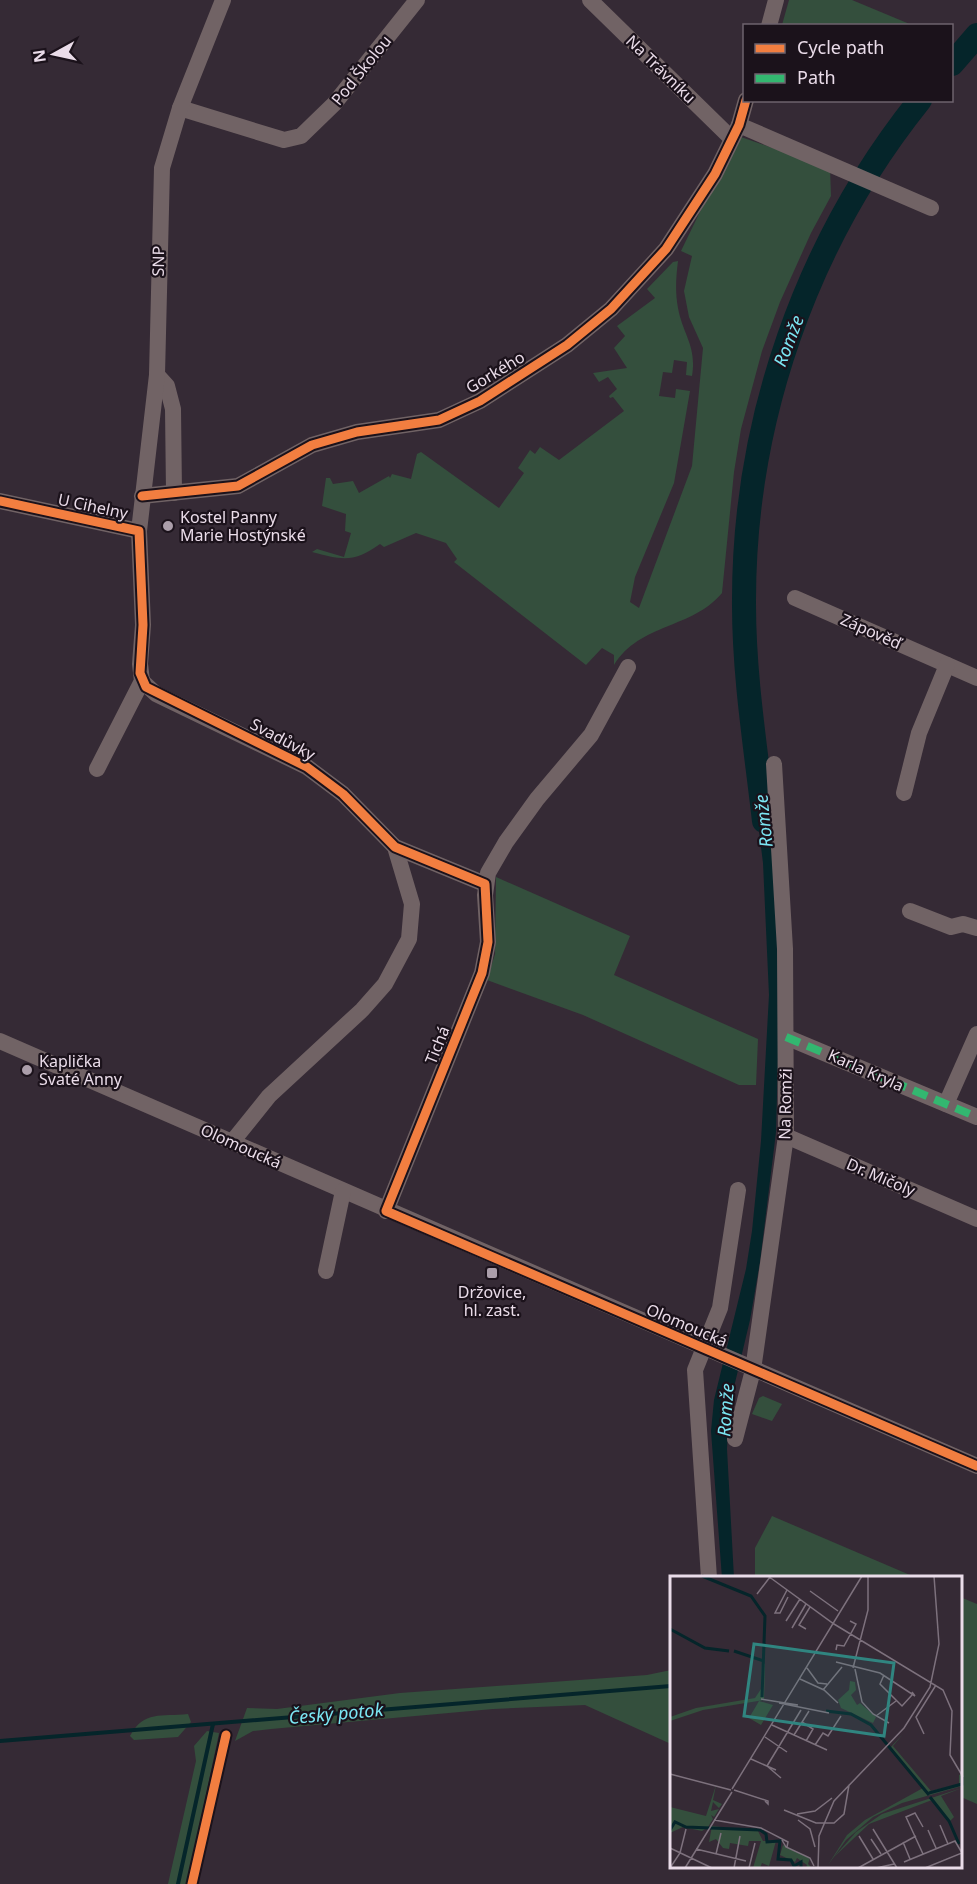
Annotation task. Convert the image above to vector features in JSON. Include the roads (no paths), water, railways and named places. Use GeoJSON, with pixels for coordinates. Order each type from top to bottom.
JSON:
{"type":"FeatureCollection","features":[{"type":"Feature","properties":{"kind":"street","name":"SNP"},"geometry":{"type":"LineString","coordinates":[[139,531],[157,375],[162,168],[180,108],[223,0]]}},
{"type":"Feature","properties":{"kind":"street","name":"Pod Školou"},"geometry":{"type":"LineString","coordinates":[[180,108],[284,140],[301,136],[334,104],[417,0]]}},
{"type":"Feature","properties":{"kind":"street","name":"Na Trávníku"},"geometry":{"type":"LineString","coordinates":[[590,0],[735,131]]}},
{"type":"Feature","properties":{"kind":"street"},"geometry":{"type":"LineString","coordinates":[[770,24],[776,0]]}},
{"type":"Feature","properties":{"kind":"street","name":"Gorkého"},"geometry":{"type":"LineString","coordinates":[[142,496],[238,486],[312,445],[357,432],[439,420],[480,400],[558,351],[611,309],[666,249],[715,174],[745,102]]}},
{"type":"Feature","properties":{"kind":"street"},"geometry":{"type":"LineString","coordinates":[[735,131],[855,175],[931,208]]}},
{"type":"Feature","properties":{"kind":"street"},"geometry":{"type":"LineString","coordinates":[[157,375],[167,386],[173,409],[174,493]]}},
{"type":"Feature","properties":{"kind":"street","name":"U Cihelny"},"geometry":{"type":"LineString","coordinates":[[0,501],[139,531],[142,681],[97,769]]}},
{"type":"Feature","properties":{"kind":"street","name":"Zápověď"},"geometry":{"type":"LineString","coordinates":[[795,598],[977,678]]}},
{"type":"Feature","properties":{"kind":"street"},"geometry":{"type":"LineString","coordinates":[[904,793],[919,733],[947,665]]}},
{"type":"Feature","properties":{"kind":"street","name":"Tichá"},"geometry":{"type":"LineString","coordinates":[[386,1211],[482,973],[488,942],[485,884],[488,873],[506,842],[537,799],[591,735],[628,667]]}},
{"type":"Feature","properties":{"kind":"street","name":"Svadůvky"},"geometry":{"type":"LineString","coordinates":[[142,681],[156,694],[307,767],[343,794],[395,847],[409,890],[413,912],[409,939],[400,960],[375,996],[274,1091],[232,1142]]}},
{"type":"Feature","properties":{"kind":"street","name":"Na Romži"},"geometry":{"type":"LineString","coordinates":[[735,1439],[753,1370],[786,1136],[785,949],[774,764]]}},
{"type":"Feature","properties":{"kind":"street"},"geometry":{"type":"LineString","coordinates":[[395,847],[485,884]]}},
{"type":"Feature","properties":{"kind":"street"},"geometry":{"type":"LineString","coordinates":[[910,912],[951,927],[963,924],[977,928]]}},
{"type":"Feature","properties":{"kind":"street"},"geometry":{"type":"LineString","coordinates":[[946,1104],[977,1034]]}},
{"type":"Feature","properties":{"kind":"street","name":"Karla Kryla"},"geometry":{"type":"LineString","coordinates":[[786,1037],[977,1117]]}},
{"type":"Feature","properties":{"kind":"street","name":"Olomoucká"},"geometry":{"type":"LineString","coordinates":[[0,1041],[386,1211],[977,1466]]}},
{"type":"Feature","properties":{"kind":"street","name":"Dr. Mičoly"},"geometry":{"type":"LineString","coordinates":[[786,1136],[977,1219]]}},
{"type":"Feature","properties":{"kind":"street"},"geometry":{"type":"LineString","coordinates":[[709,1576],[694,1380],[707,1350],[720,1308],[738,1190]]}},
{"type":"Feature","properties":{"kind":"street"},"geometry":{"type":"LineString","coordinates":[[326,1271],[343,1191]]}},
{"type":"Feature","properties":{"kind":"water"},"geometry":{"type":"Polygon","coordinates":[[[768,789],[780,984],[776,1132],[760,1262],[750,1320],[729,1408],[727,1449],[734,1576],[722,1576],[711,1431],[714,1400],[746,1269],[752,1231],[761,1141],[769,995],[763,863],[754,791],[768,789]]]}},
{"type":"Feature","properties":{"kind":"waterway","name":"Romže"},"geometry":{"type":"LineString","coordinates":[[953,63],[977,35]]}},
{"type":"Feature","properties":{"kind":"waterway","name":"Romže"},"geometry":{"type":"LineString","coordinates":[[764,821],[748,686],[744,605],[747,537],[755,469],[769,402],[789,337],[814,274],[844,213],[880,155],[919,102]]}},
{"type":"Feature","properties":{"kind":"waterway","name":"Český potok"},"geometry":{"type":"LineString","coordinates":[[0,1741],[670,1686]]}},
{"type":"Feature","properties":{"kind":"waterway"},"geometry":{"type":"LineString","coordinates":[[178,1884],[213,1724]]}},
{"type":"Feature","properties":{"kind":"place","name":"Kostel Panny Marie Hostýnské"},"geometry":{"type":"Point","coordinates":[168,526]}},
{"type":"Feature","properties":{"kind":"place","name":"Kaplička Svaté Anny"},"geometry":{"type":"Point","coordinates":[27,1070]}},
{"type":"Feature","properties":{"kind":"place","name":"Držovice, hl. zast."},"geometry":{"type":"Point","coordinates":[492,1273]}}]}
